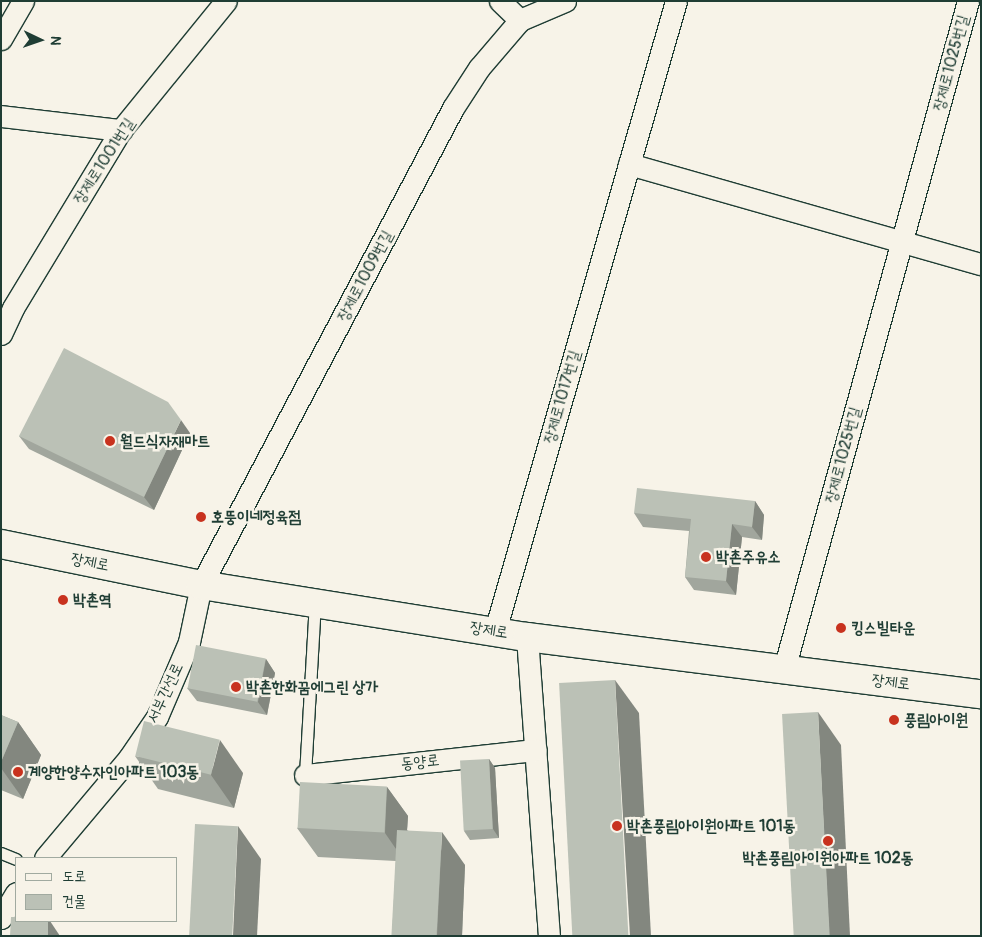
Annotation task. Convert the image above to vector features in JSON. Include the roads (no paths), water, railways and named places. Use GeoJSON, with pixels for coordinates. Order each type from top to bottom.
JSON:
{"type":"FeatureCollection","features":[{"type":"Feature","properties":{"kind":"main road","name":"장제로"},"geometry":{"type":"LineString","coordinates":[[1,544],[201,584],[527,636],[981,694]]}},
{"type":"Feature","properties":{"kind":"street"},"geometry":{"type":"LineString","coordinates":[[1,39],[23,1]]}},
{"type":"Feature","properties":{"kind":"street","name":"장제로1001번길"},"geometry":{"type":"LineString","coordinates":[[1,334],[13,308],[121,130],[226,1]]}},
{"type":"Feature","properties":{"kind":"street"},"geometry":{"type":"LineString","coordinates":[[500,1],[520,20]]}},
{"type":"Feature","properties":{"kind":"street","name":"장제로1009번길"},"geometry":{"type":"LineString","coordinates":[[201,584],[454,108],[479,68],[520,20],[565,1]]}},
{"type":"Feature","properties":{"kind":"street","name":"장제로1017번길"},"geometry":{"type":"LineString","coordinates":[[495,631],[676,1]]}},
{"type":"Feature","properties":{"kind":"street","name":"장제로1025번길"},"geometry":{"type":"LineString","coordinates":[[784,669],[968,1]]}},
{"type":"Feature","properties":{"kind":"street"},"geometry":{"type":"LineString","coordinates":[[1,116],[121,130]]}},
{"type":"Feature","properties":{"kind":"street"},"geometry":{"type":"LineString","coordinates":[[630,164],[981,264]]}},
{"type":"Feature","properties":{"kind":"street","name":"서부간선로"},"geometry":{"type":"LineString","coordinates":[[46,857],[129,758],[156,717],[189,642],[201,584]]}},
{"type":"Feature","properties":{"kind":"street"},"geometry":{"type":"LineString","coordinates":[[527,636],[549,936]]}},
{"type":"Feature","properties":{"kind":"street","name":"동양로"},"geometry":{"type":"LineString","coordinates":[[305,775],[536,750]]}},
{"type":"Feature","properties":{"kind":"street"},"geometry":{"type":"LineString","coordinates":[[1,918],[15,895]]}},
{"type":"Feature","properties":{"kind":"lane"},"geometry":{"type":"LineString","coordinates":[[305,775],[315,602]]}},
{"type":"Feature","properties":{"kind":"lane"},"geometry":{"type":"LineString","coordinates":[[1,853],[15,859]]}},
{"type":"Feature","properties":{"kind":"place","name":"월드식자재마트"},"geometry":{"type":"Point","coordinates":[110,441]}},
{"type":"Feature","properties":{"kind":"place","name":"호뚱이네정육점"},"geometry":{"type":"Point","coordinates":[201,517]}},
{"type":"Feature","properties":{"kind":"place","name":"박촌주유소"},"geometry":{"type":"Point","coordinates":[706,557]}},
{"type":"Feature","properties":{"kind":"place","name":"박촌역"},"geometry":{"type":"Point","coordinates":[63,600]}},
{"type":"Feature","properties":{"kind":"place","name":"킹스빌타운"},"geometry":{"type":"Point","coordinates":[841,628]}},
{"type":"Feature","properties":{"kind":"place","name":"박촌한화꿈에그린 상가"},"geometry":{"type":"Point","coordinates":[236,687]}},
{"type":"Feature","properties":{"kind":"place","name":"풍림아이원"},"geometry":{"type":"Point","coordinates":[894,720]}},
{"type":"Feature","properties":{"kind":"place","name":"계양한양수자인아파트 103동"},"geometry":{"type":"Point","coordinates":[18,772]}},
{"type":"Feature","properties":{"kind":"place","name":"박촌풍림아이원아파트 101동"},"geometry":{"type":"Point","coordinates":[617,826]}},
{"type":"Feature","properties":{"kind":"place","name":"박촌풍림아이원아파트 102동"},"geometry":{"type":"Point","coordinates":[828,841]}}]}
